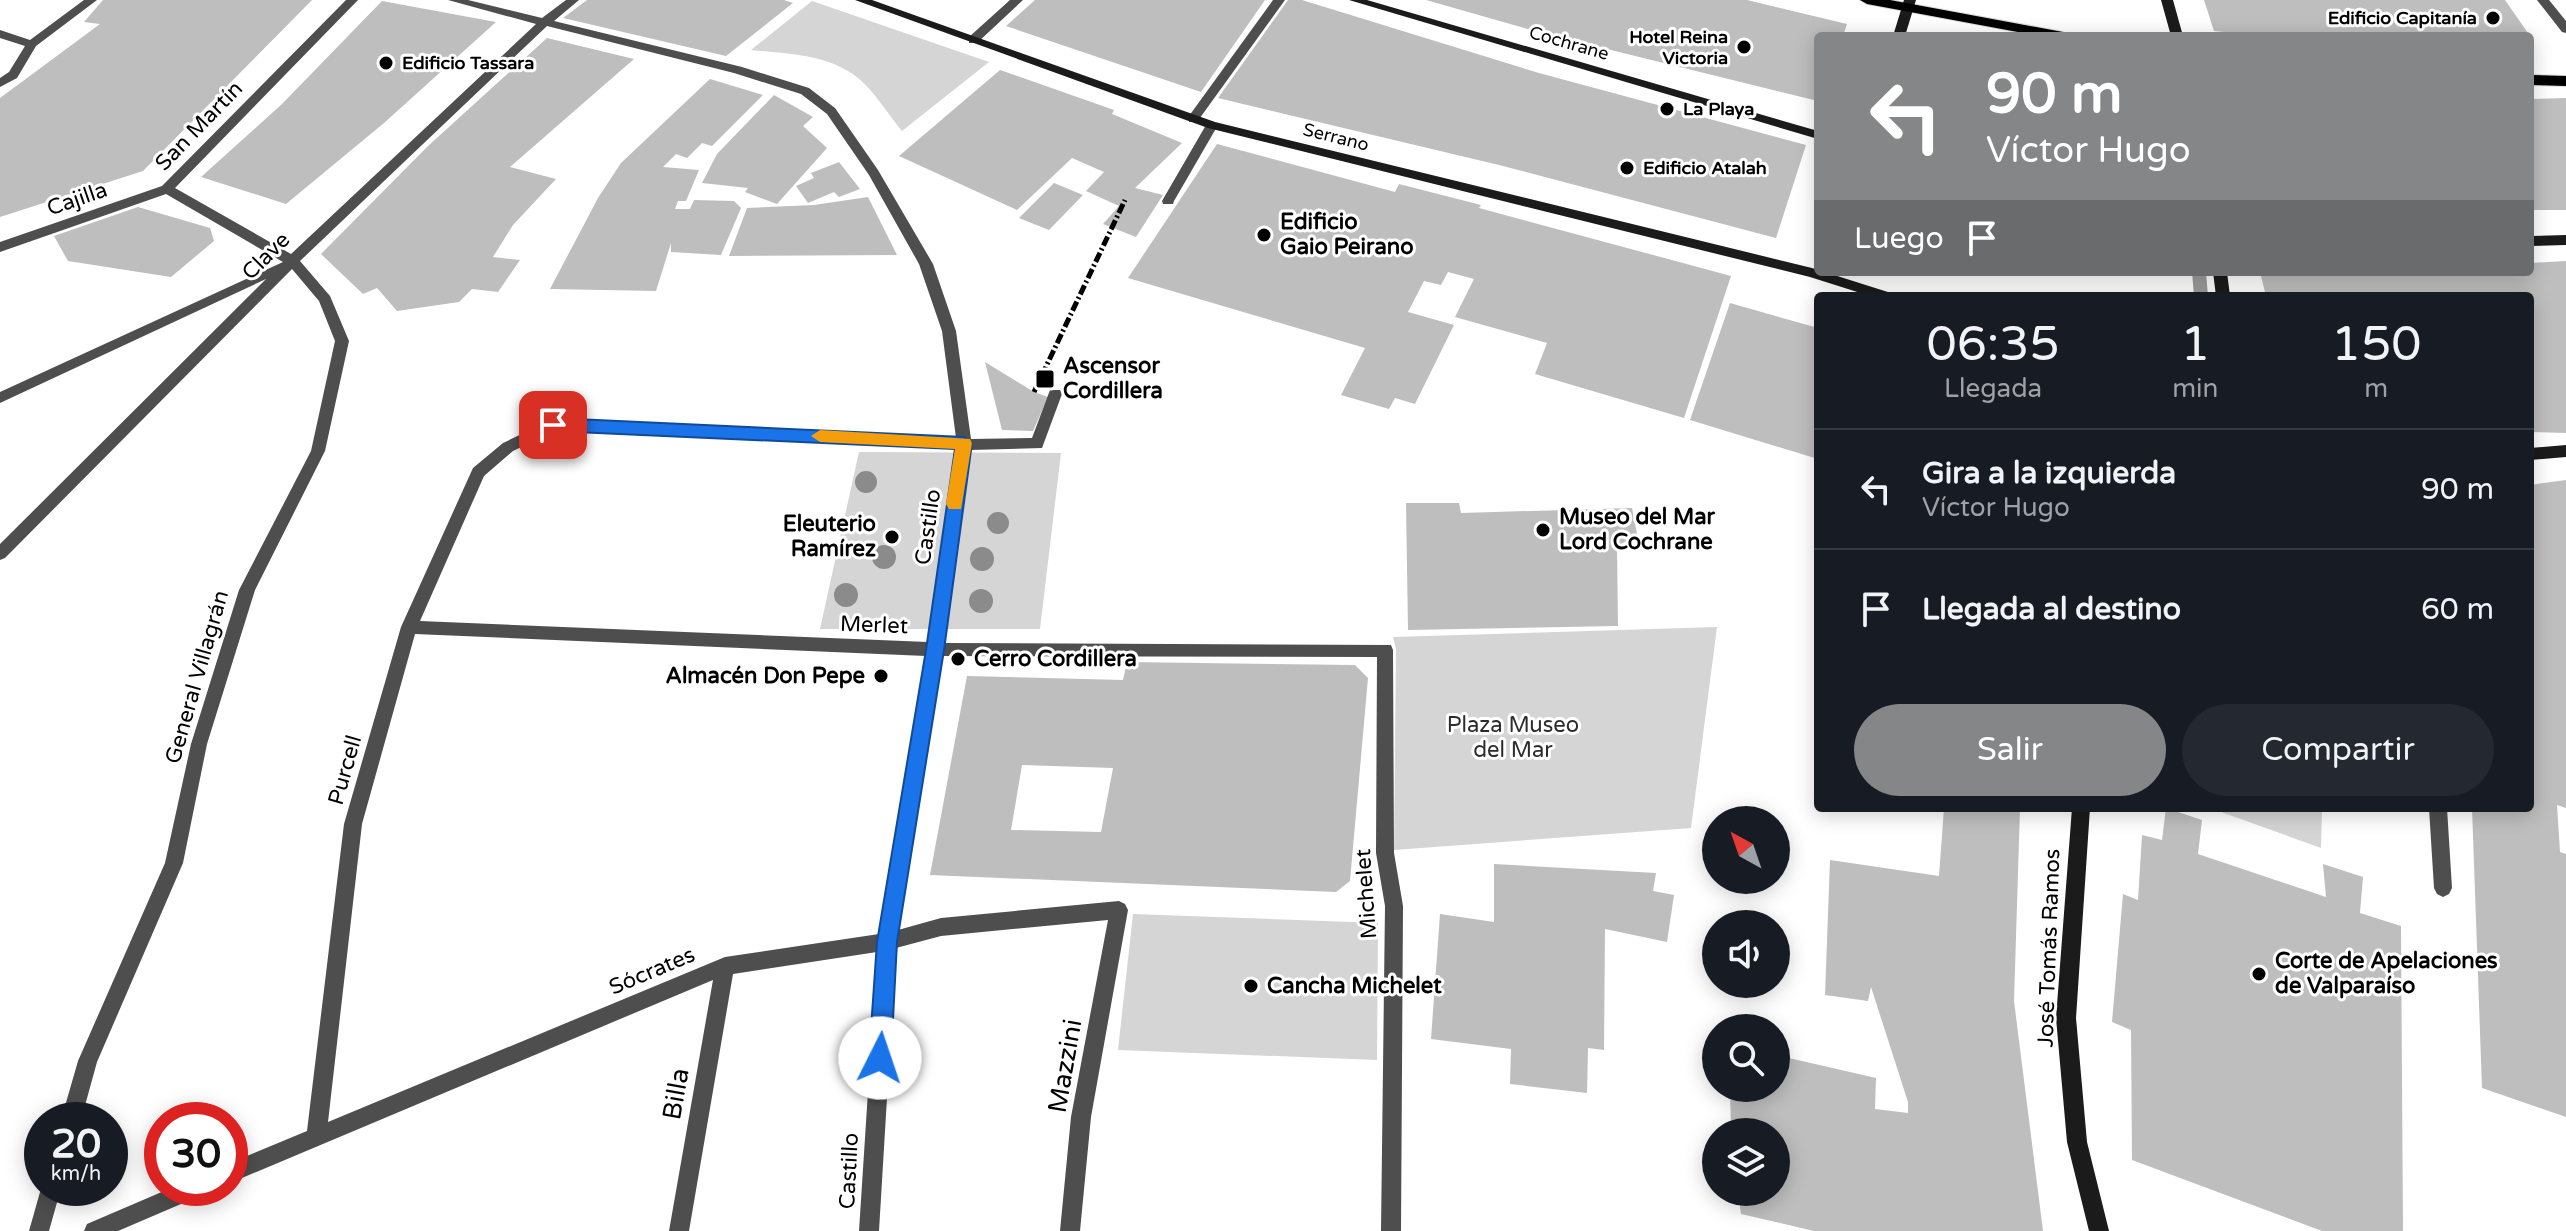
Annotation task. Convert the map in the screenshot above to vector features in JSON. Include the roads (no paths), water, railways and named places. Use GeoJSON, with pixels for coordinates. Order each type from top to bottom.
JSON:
{"type":"FeatureCollection","features":[{"type":"Feature","properties":{"kind":"main road"},"geometry":{"type":"LineString","coordinates":[[1867,0],[1909,4],[2044,32]]}},
{"type":"Feature","properties":{"kind":"main road"},"geometry":{"type":"LineString","coordinates":[[2534,80],[2566,81]]}},
{"type":"Feature","properties":{"kind":"street"},"geometry":{"type":"LineString","coordinates":[[0,83],[13,75],[32,44],[91,0]]}},
{"type":"Feature","properties":{"kind":"street","name":"San Martín"},"geometry":{"type":"LineString","coordinates":[[292,261],[167,189],[352,0]]}},
{"type":"Feature","properties":{"kind":"street","name":"Castillo"},"geometry":{"type":"LineString","coordinates":[[454,0],[779,81],[805,91],[831,111],[874,173],[926,264],[949,331],[964,443],[935,650],[887,942],[869,1231]]}},
{"type":"Feature","properties":{"kind":"street","name":"Clave"},"geometry":{"type":"LineString","coordinates":[[0,554],[292,261],[545,22],[573,0]]}},
{"type":"Feature","properties":{"kind":"street","name":"Serrano"},"geometry":{"type":"LineString","coordinates":[[861,0],[1212,125],[1814,273]]}},
{"type":"Feature","properties":{"kind":"street"},"geometry":{"type":"LineString","coordinates":[[973,40],[1017,0]]}},
{"type":"Feature","properties":{"kind":"street"},"geometry":{"type":"LineString","coordinates":[[1193,119],[1279,0]]}},
{"type":"Feature","properties":{"kind":"street","name":"Cochrane"},"geometry":{"type":"LineString","coordinates":[[1355,0],[1814,134]]}},
{"type":"Feature","properties":{"kind":"street"},"geometry":{"type":"LineString","coordinates":[[2167,0],[2176,32]]}},
{"type":"Feature","properties":{"kind":"street"},"geometry":{"type":"LineString","coordinates":[[2543,0],[2566,29]]}},
{"type":"Feature","properties":{"kind":"street"},"geometry":{"type":"LineString","coordinates":[[1900,32],[1909,4]]}},
{"type":"Feature","properties":{"kind":"street"},"geometry":{"type":"LineString","coordinates":[[0,34],[32,44]]}},
{"type":"Feature","properties":{"kind":"street"},"geometry":{"type":"LineString","coordinates":[[1168,201],[1212,125]]}},
{"type":"Feature","properties":{"kind":"street","name":"Cajilla"},"geometry":{"type":"LineString","coordinates":[[0,247],[167,189]]}},
{"type":"Feature","properties":{"kind":"street"},"geometry":{"type":"LineString","coordinates":[[2534,241],[2566,240]]}},
{"type":"Feature","properties":{"kind":"street"},"geometry":{"type":"LineString","coordinates":[[0,398],[292,261]]}},
{"type":"Feature","properties":{"kind":"street","name":"General Villagrán"},"geometry":{"type":"LineString","coordinates":[[76,1102],[88,1061],[174,863],[199,744],[247,590],[318,451],[342,341],[325,299],[292,261]]}},
{"type":"Feature","properties":{"kind":"street","name":"Serrano"},"geometry":{"type":"LineString","coordinates":[[1837,276],[1876,292]]}},
{"type":"Feature","properties":{"kind":"street","name":"Purcell"},"geometry":{"type":"LineString","coordinates":[[316,1137],[353,824],[409,627],[478,472],[508,447],[553,425],[1037,444],[1055,394]]}},
{"type":"Feature","properties":{"kind":"street"},"geometry":{"type":"LineString","coordinates":[[2534,454],[2566,451]]}},
{"type":"Feature","properties":{"kind":"street","name":"Merlet"},"geometry":{"type":"LineString","coordinates":[[409,627],[935,650],[1385,650]]}},
{"type":"Feature","properties":{"kind":"street","name":"Michelet"},"geometry":{"type":"LineString","coordinates":[[1385,650],[1385,853],[1394,906],[1391,1231]]}},
{"type":"Feature","properties":{"kind":"street","name":"José Tomás Ramos"},"geometry":{"type":"LineString","coordinates":[[2080,812],[2075,854],[2066,1018],[2077,1142],[2099,1231]]}},
{"type":"Feature","properties":{"kind":"street"},"geometry":{"type":"LineString","coordinates":[[2438,812],[2443,888]]}},
{"type":"Feature","properties":{"kind":"street","name":"Sócrates"},"geometry":{"type":"LineString","coordinates":[[248,1165],[725,966],[887,942],[941,927],[1119,910]]}},
{"type":"Feature","properties":{"kind":"street","name":"Mazzini"},"geometry":{"type":"LineString","coordinates":[[1070,1231],[1081,1117],[1119,910]]}},
{"type":"Feature","properties":{"kind":"street","name":"Billa"},"geometry":{"type":"LineString","coordinates":[[679,1231],[725,966]]}},
{"type":"Feature","properties":{"kind":"street"},"geometry":{"type":"LineString","coordinates":[[39,1231],[46,1206]]}},
{"type":"Feature","properties":{"kind":"street"},"geometry":{"type":"LineString","coordinates":[[94,1231],[153,1206]]}},
{"type":"Feature","properties":{"kind":"waterway"},"geometry":{"type":"LineString","coordinates":[[2199,276],[2201,292]]}},
{"type":"Feature","properties":{"kind":"railway"},"geometry":{"type":"LineString","coordinates":[[1034,392],[1125,200]]}},
{"type":"Feature","properties":{"kind":"place","name":"Edificio Capitanía"},"geometry":{"type":"Point","coordinates":[2493,18]}},
{"type":"Feature","properties":{"kind":"place","name":"Hotel Reina Victoria"},"geometry":{"type":"Point","coordinates":[1744,47]}},
{"type":"Feature","properties":{"kind":"place","name":"Edificio Tassara"},"geometry":{"type":"Point","coordinates":[386,63]}},
{"type":"Feature","properties":{"kind":"place","name":"La Playa"},"geometry":{"type":"Point","coordinates":[1667,109]}},
{"type":"Feature","properties":{"kind":"place","name":"Edificio Atalah"},"geometry":{"type":"Point","coordinates":[1627,168]}},
{"type":"Feature","properties":{"kind":"place","name":"Edificio Gaio Peirano"},"geometry":{"type":"Point","coordinates":[1264,235]}},
{"type":"Feature","properties":{"kind":"place","name":"Ascensor Cordillera"},"geometry":{"type":"Point","coordinates":[1045,379]}},
{"type":"Feature","properties":{"kind":"place","name":"Museo del Mar Lord Cochrane"},"geometry":{"type":"Point","coordinates":[1543,530]}},
{"type":"Feature","properties":{"kind":"place","name":"Eleuterio Ramírez"},"geometry":{"type":"Point","coordinates":[892,537]}},
{"type":"Feature","properties":{"kind":"place","name":"Cerro Cordillera"},"geometry":{"type":"Point","coordinates":[958,659]}},
{"type":"Feature","properties":{"kind":"place","name":"Almacén Don Pepe"},"geometry":{"type":"Point","coordinates":[881,676]}},
{"type":"Feature","properties":{"kind":"place","name":"Corte de Apelaciones de Valparaíso"},"geometry":{"type":"Point","coordinates":[2259,974]}},
{"type":"Feature","properties":{"kind":"place","name":"Cancha Michelet"},"geometry":{"type":"Point","coordinates":[1251,986]}},
{"type":"Feature","properties":{"kind":"park label","name":"Plaza Museo del Mar"},"geometry":{"type":"Point","coordinates":[1513,738]}}]}
